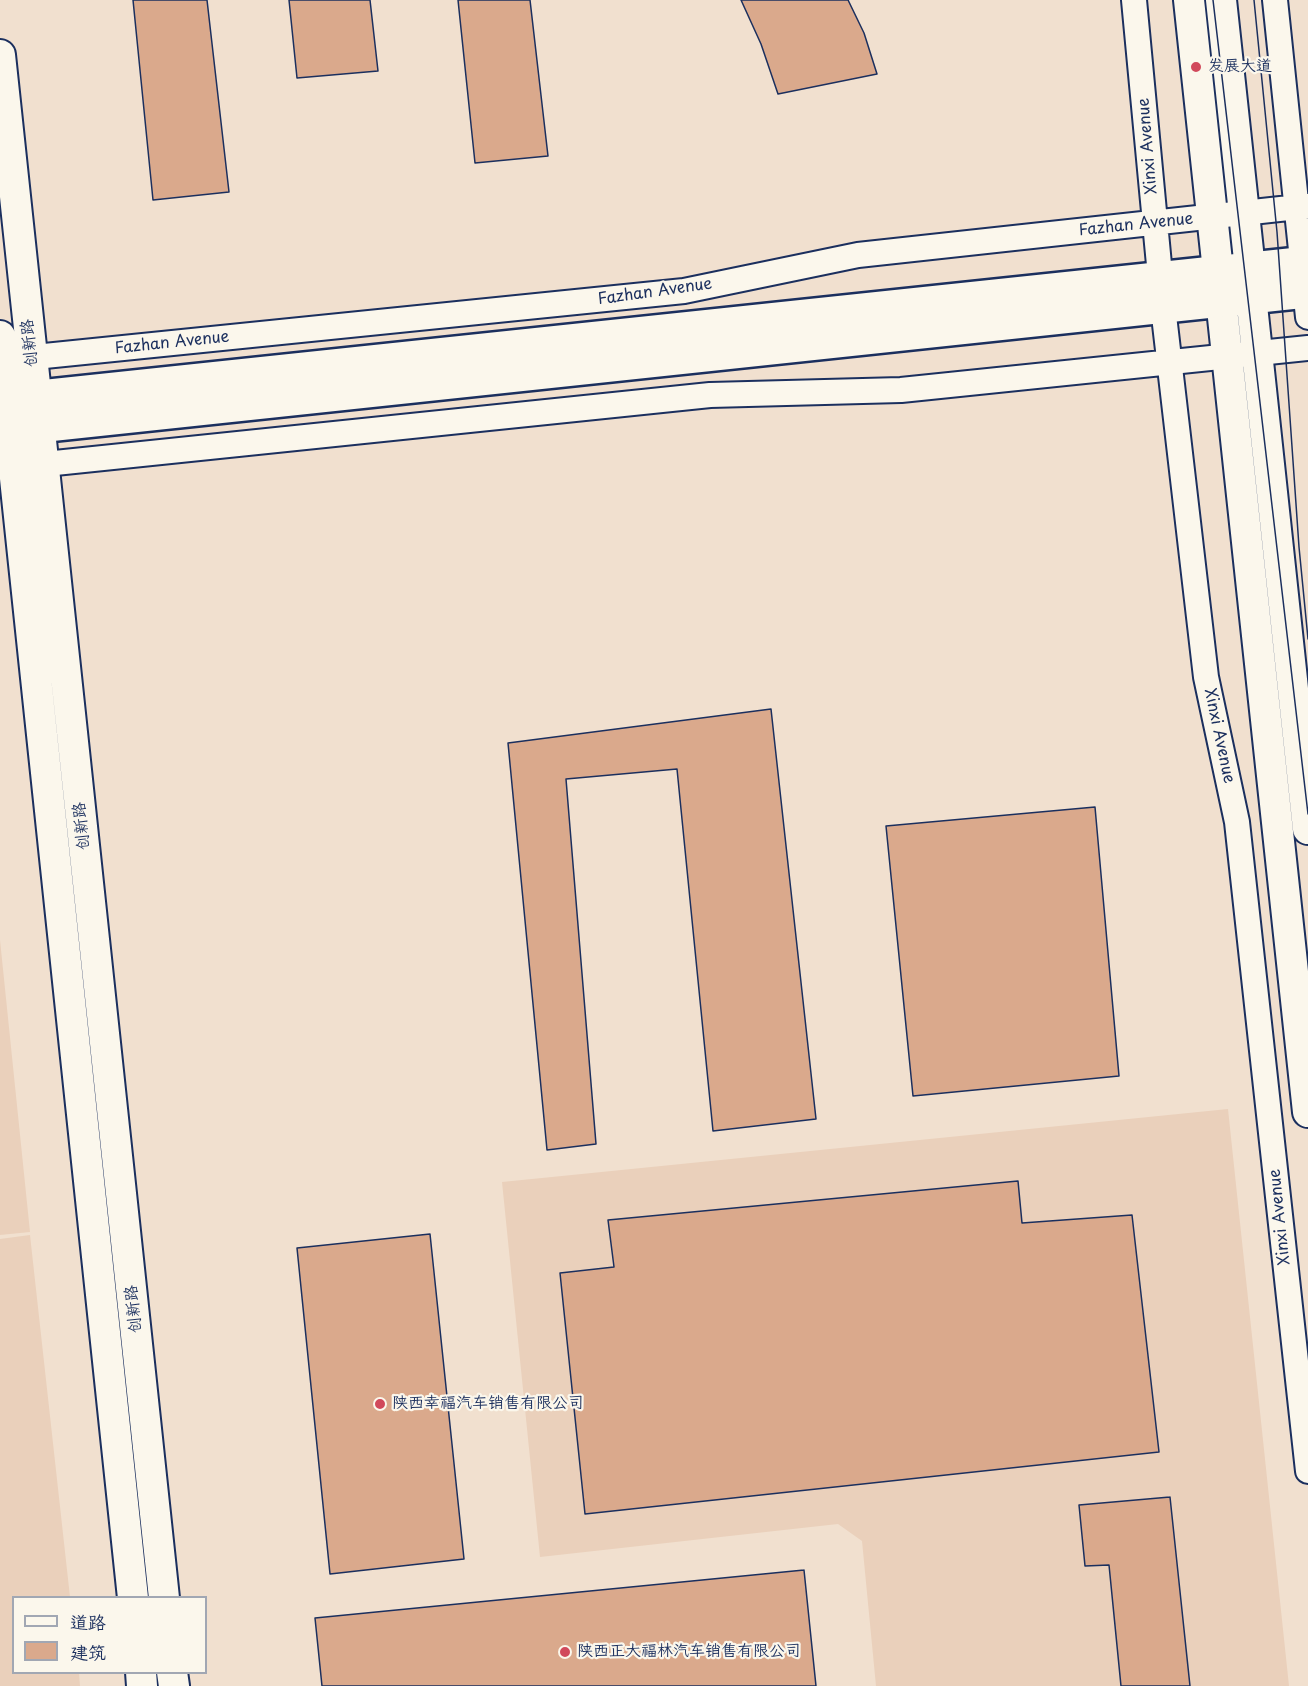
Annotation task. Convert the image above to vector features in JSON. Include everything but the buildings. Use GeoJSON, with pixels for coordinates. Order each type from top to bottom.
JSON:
{"type":"FeatureCollection","features":[{"type":"Feature","properties":{"kind":"main road"},"geometry":{"type":"LineString","coordinates":[[15,414],[1235,284],[1306,285]]}},
{"type":"Feature","properties":{"kind":"street","name":"Xinxi Avenue"},"geometry":{"type":"LineString","coordinates":[[1134,0],[1162,292],[1206,677],[1237,822],[1308,1471]]}},
{"type":"Feature","properties":{"kind":"street"},"geometry":{"type":"LineString","coordinates":[[1189,0],[1212,217],[1235,284],[1308,829]]}},
{"type":"Feature","properties":{"kind":"street"},"geometry":{"type":"LineString","coordinates":[[1221,0],[1244,212],[1235,284]]}},
{"type":"Feature","properties":{"kind":"street"},"geometry":{"type":"LineString","coordinates":[[1275,0],[1302,206],[1306,285]]}},
{"type":"Feature","properties":{"kind":"street","name":"创新路"},"geometry":{"type":"LineString","coordinates":[[0,55],[9,354],[15,414],[7,468],[133,1596]]}},
{"type":"Feature","properties":{"kind":"street","name":"Fazhan Avenue"},"geometry":{"type":"LineString","coordinates":[[9,354],[684,291],[858,255],[1302,206]]}},
{"type":"Feature","properties":{"kind":"street"},"geometry":{"type":"LineString","coordinates":[[7,468],[710,394],[901,390],[1308,348]]}},
{"type":"Feature","properties":{"kind":"street"},"geometry":{"type":"LineString","coordinates":[[1243,355],[1308,1112]]}},
{"type":"Feature","properties":{"kind":"street","name":"创新路"},"geometry":{"type":"LineString","coordinates":[[15,414],[43,465],[164,1596]]}},
{"type":"Feature","properties":{"kind":"shaded area"},"geometry":{"type":"Polygon","coordinates":[[[0,940],[30,1232],[0,1235],[0,940]]]}},
{"type":"Feature","properties":{"kind":"shaded area"},"geometry":{"type":"Polygon","coordinates":[[[1228,1109],[1289,1686],[876,1686],[862,1541],[838,1524],[540,1557],[502,1182],[1228,1109]]]}},
{"type":"Feature","properties":{"kind":"shaded area"},"geometry":{"type":"Polygon","coordinates":[[[30,1235],[70,1596],[12,1596],[12,1674],[79,1674],[80,1686],[0,1686],[0,1239],[30,1235]]]}},
{"type":"Feature","properties":{"kind":"tram line"},"geometry":{"type":"LineString","coordinates":[[1213,0],[1308,814]]}},
{"type":"Feature","properties":{"kind":"tram line"},"geometry":{"type":"LineString","coordinates":[[1254,0],[1277,232],[1299,547],[1308,639]]}},
{"type":"Feature","properties":{"kind":"place","name":"发展大道"},"geometry":{"type":"Point","coordinates":[1196,67]}},
{"type":"Feature","properties":{"kind":"place","name":"陕西幸福汽车销售有限公司"},"geometry":{"type":"Point","coordinates":[380,1404]}},
{"type":"Feature","properties":{"kind":"place","name":"陕西正大福林汽车销售有限公司"},"geometry":{"type":"Point","coordinates":[565,1652]}}]}
